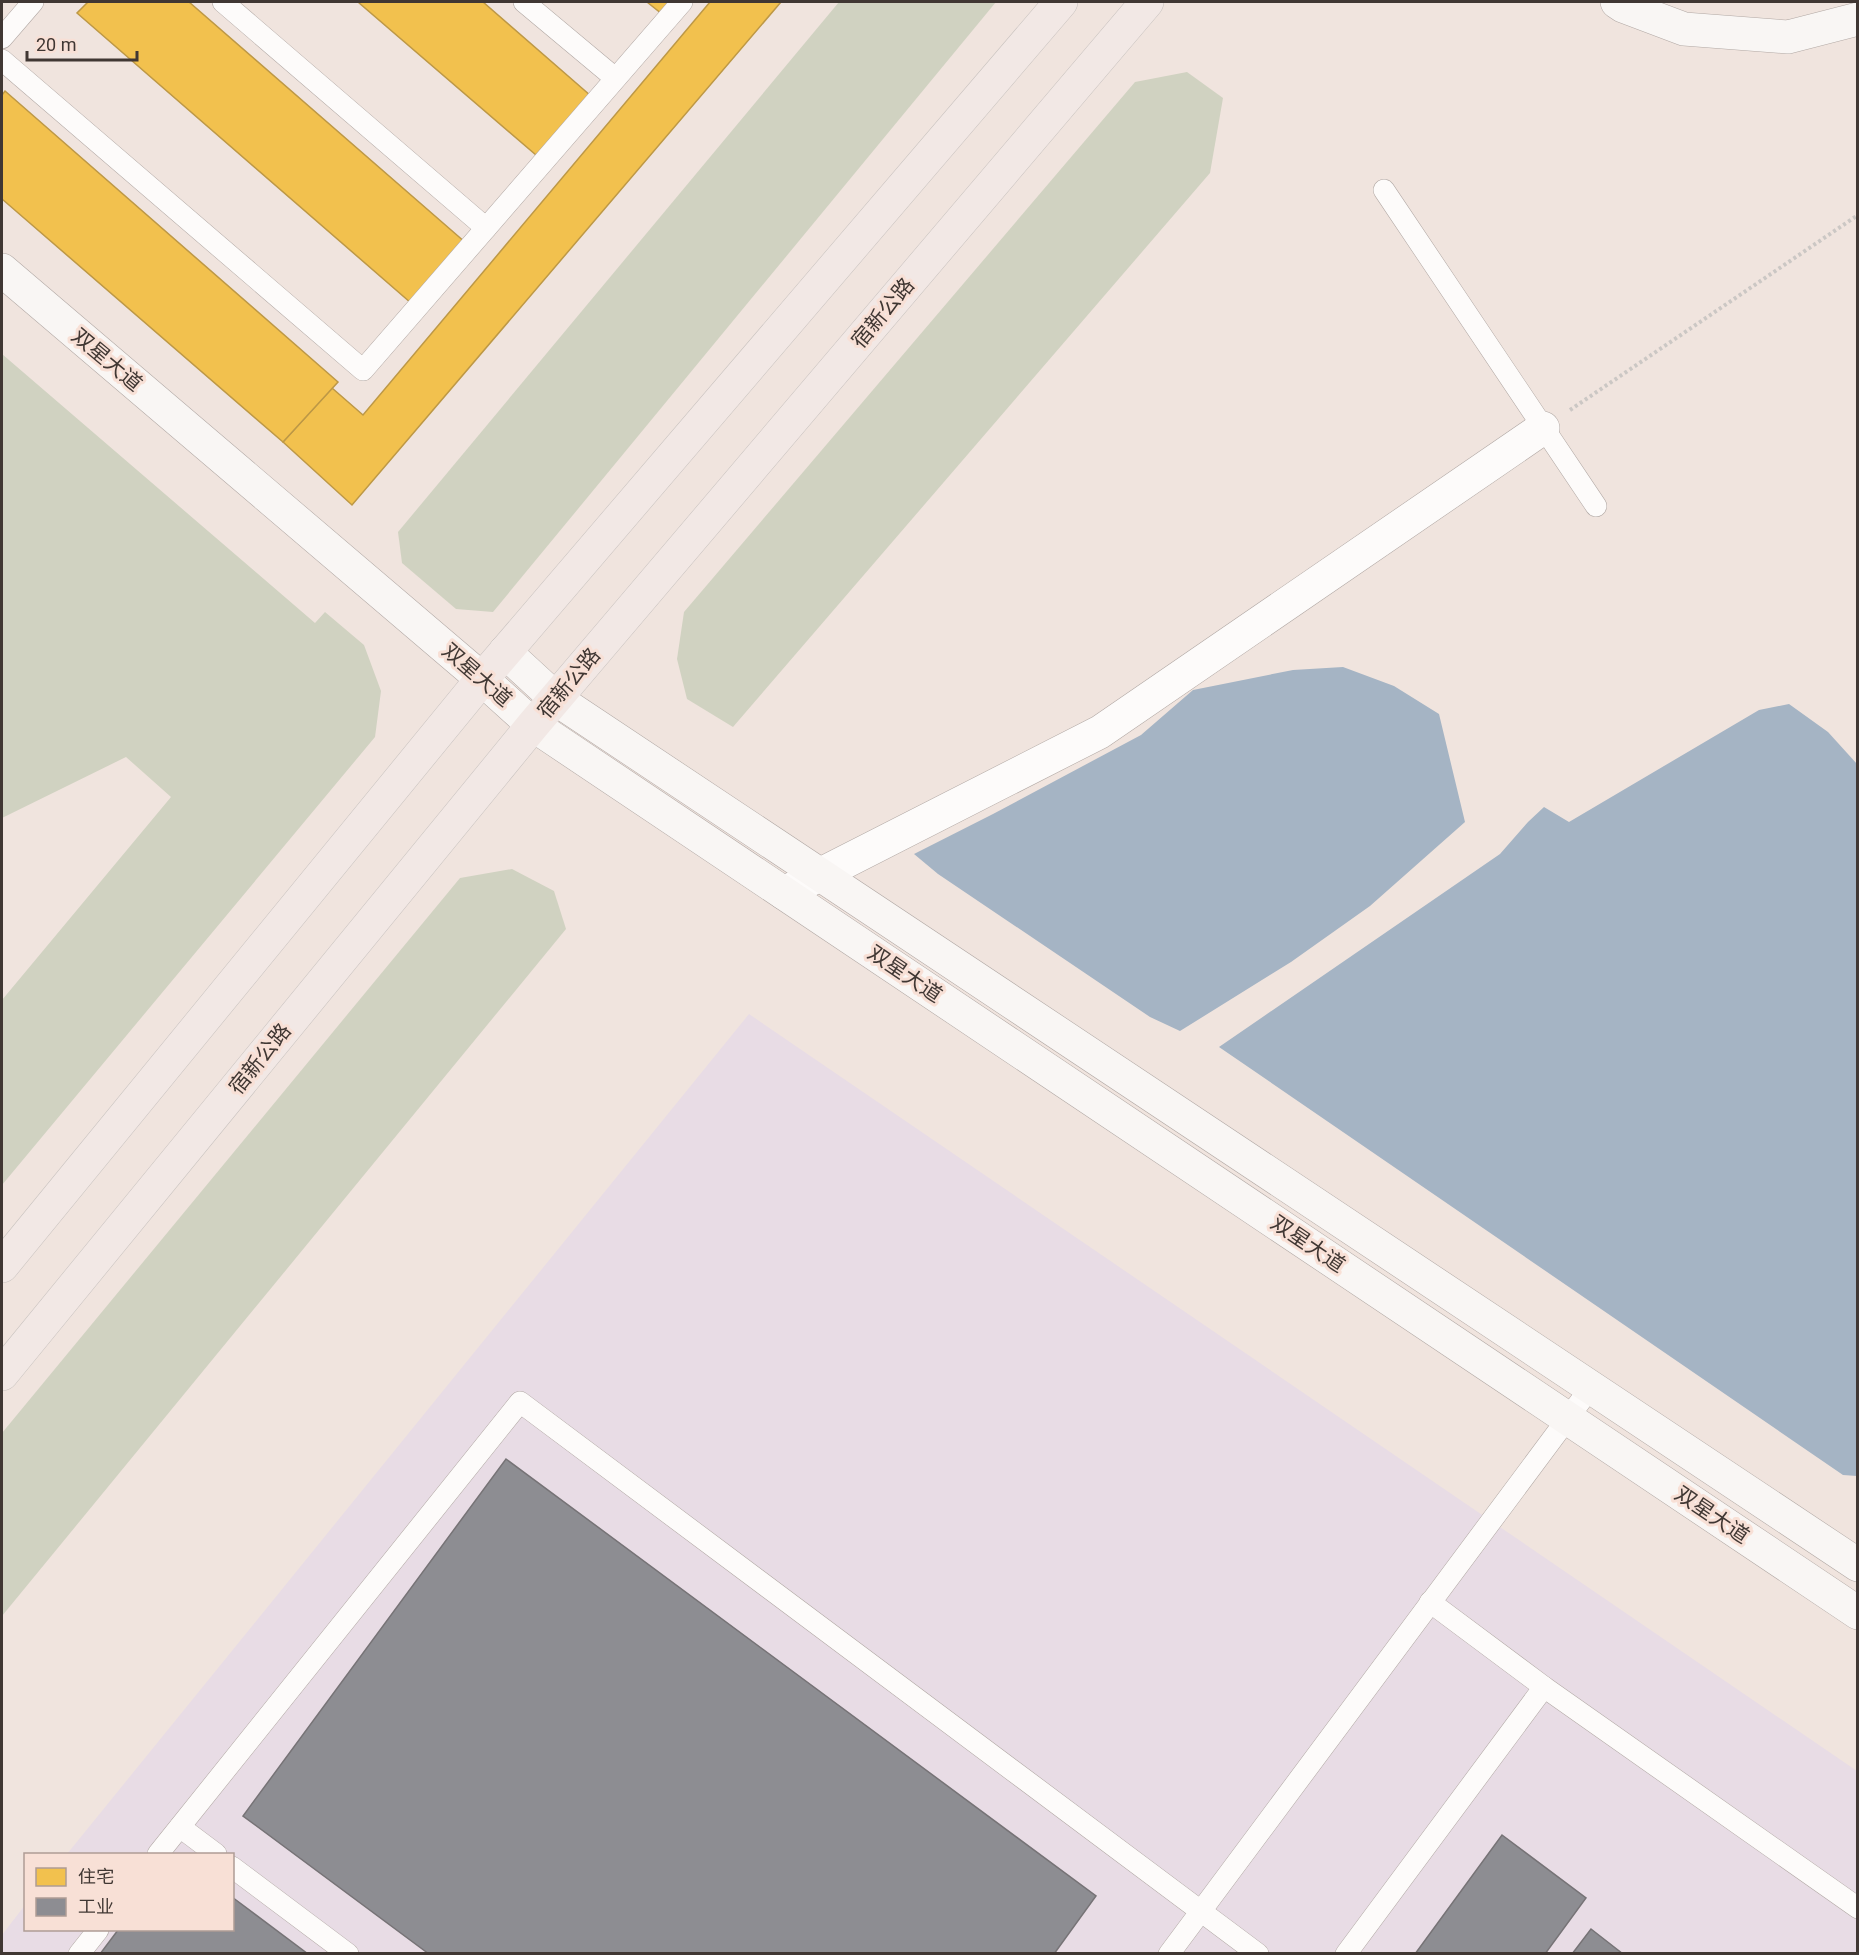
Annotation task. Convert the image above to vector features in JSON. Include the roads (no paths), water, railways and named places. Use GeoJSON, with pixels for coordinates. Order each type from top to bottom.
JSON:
{"type":"FeatureCollection","features":[{"type":"Feature","properties":{"kind":"highway"},"geometry":{"type":"LineString","coordinates":[[2,1266],[482,679],[1061,2]]}},
{"type":"Feature","properties":{"kind":"highway","name":"宿新公路"},"geometry":{"type":"LineString","coordinates":[[2,1374],[533,725],[1147,2]]}},
{"type":"Feature","properties":{"kind":"street"},"geometry":{"type":"LineString","coordinates":[[1106,49],[1162,2]]}},
{"type":"Feature","properties":{"kind":"street"},"geometry":{"type":"LineString","coordinates":[[1617,2],[1684,29],[1788,37],[1857,19]]}},
{"type":"Feature","properties":{"kind":"street","name":"双星大道"},"geometry":{"type":"LineString","coordinates":[[2,270],[533,725],[1857,1612]]}},
{"type":"Feature","properties":{"kind":"street"},"geometry":{"type":"LineString","coordinates":[[784,893],[1100,732],[1544,428]]}},
{"type":"Feature","properties":{"kind":"street","name":"双星大道"},"geometry":{"type":"LineString","coordinates":[[505,652],[556,699],[1857,1565]]}},
{"type":"Feature","properties":{"kind":"lane"},"geometry":{"type":"LineString","coordinates":[[2,38],[33,2]]}},
{"type":"Feature","properties":{"kind":"lane"},"geometry":{"type":"LineString","coordinates":[[223,2],[486,228]]}},
{"type":"Feature","properties":{"kind":"lane"},"geometry":{"type":"LineString","coordinates":[[524,2],[615,78]]}},
{"type":"Feature","properties":{"kind":"lane"},"geometry":{"type":"LineString","coordinates":[[2,60],[363,370],[682,2]]}},
{"type":"Feature","properties":{"kind":"lane"},"geometry":{"type":"LineString","coordinates":[[1384,190],[1596,506]]}},
{"type":"Feature","properties":{"kind":"lane"},"geometry":{"type":"LineString","coordinates":[[1169,1953],[1591,1387]]}},
{"type":"Feature","properties":{"kind":"lane"},"geometry":{"type":"LineString","coordinates":[[159,1853],[520,1402],[1258,1953]]}},
{"type":"Feature","properties":{"kind":"lane"},"geometry":{"type":"LineString","coordinates":[[1431,1602],[1544,1686],[1857,1908]]}},
{"type":"Feature","properties":{"kind":"lane"},"geometry":{"type":"LineString","coordinates":[[1346,1953],[1544,1686]]}},
{"type":"Feature","properties":{"kind":"lane"},"geometry":{"type":"LineString","coordinates":[[180,1827],[215,1853]]}},
{"type":"Feature","properties":{"kind":"lane"},"geometry":{"type":"LineString","coordinates":[[234,1868],[348,1953]]}},
{"type":"Feature","properties":{"kind":"lane"},"geometry":{"type":"LineString","coordinates":[[79,1953],[96,1931]]}},
{"type":"Feature","properties":{"kind":"water"},"geometry":{"type":"Polygon","coordinates":[[[1343,667],[1394,686],[1439,714],[1465,822],[1370,906],[1291,962],[1180,1031],[1150,1017],[938,874],[914,854],[1141,735],[1193,690],[1293,670],[1343,667]]]}},
{"type":"Feature","properties":{"kind":"water"},"geometry":{"type":"Polygon","coordinates":[[[1789,704],[1828,732],[1857,764],[1857,1476],[1843,1475],[1219,1047],[1500,854],[1544,807],[1569,822],[1759,710],[1789,704]]]}}]}
